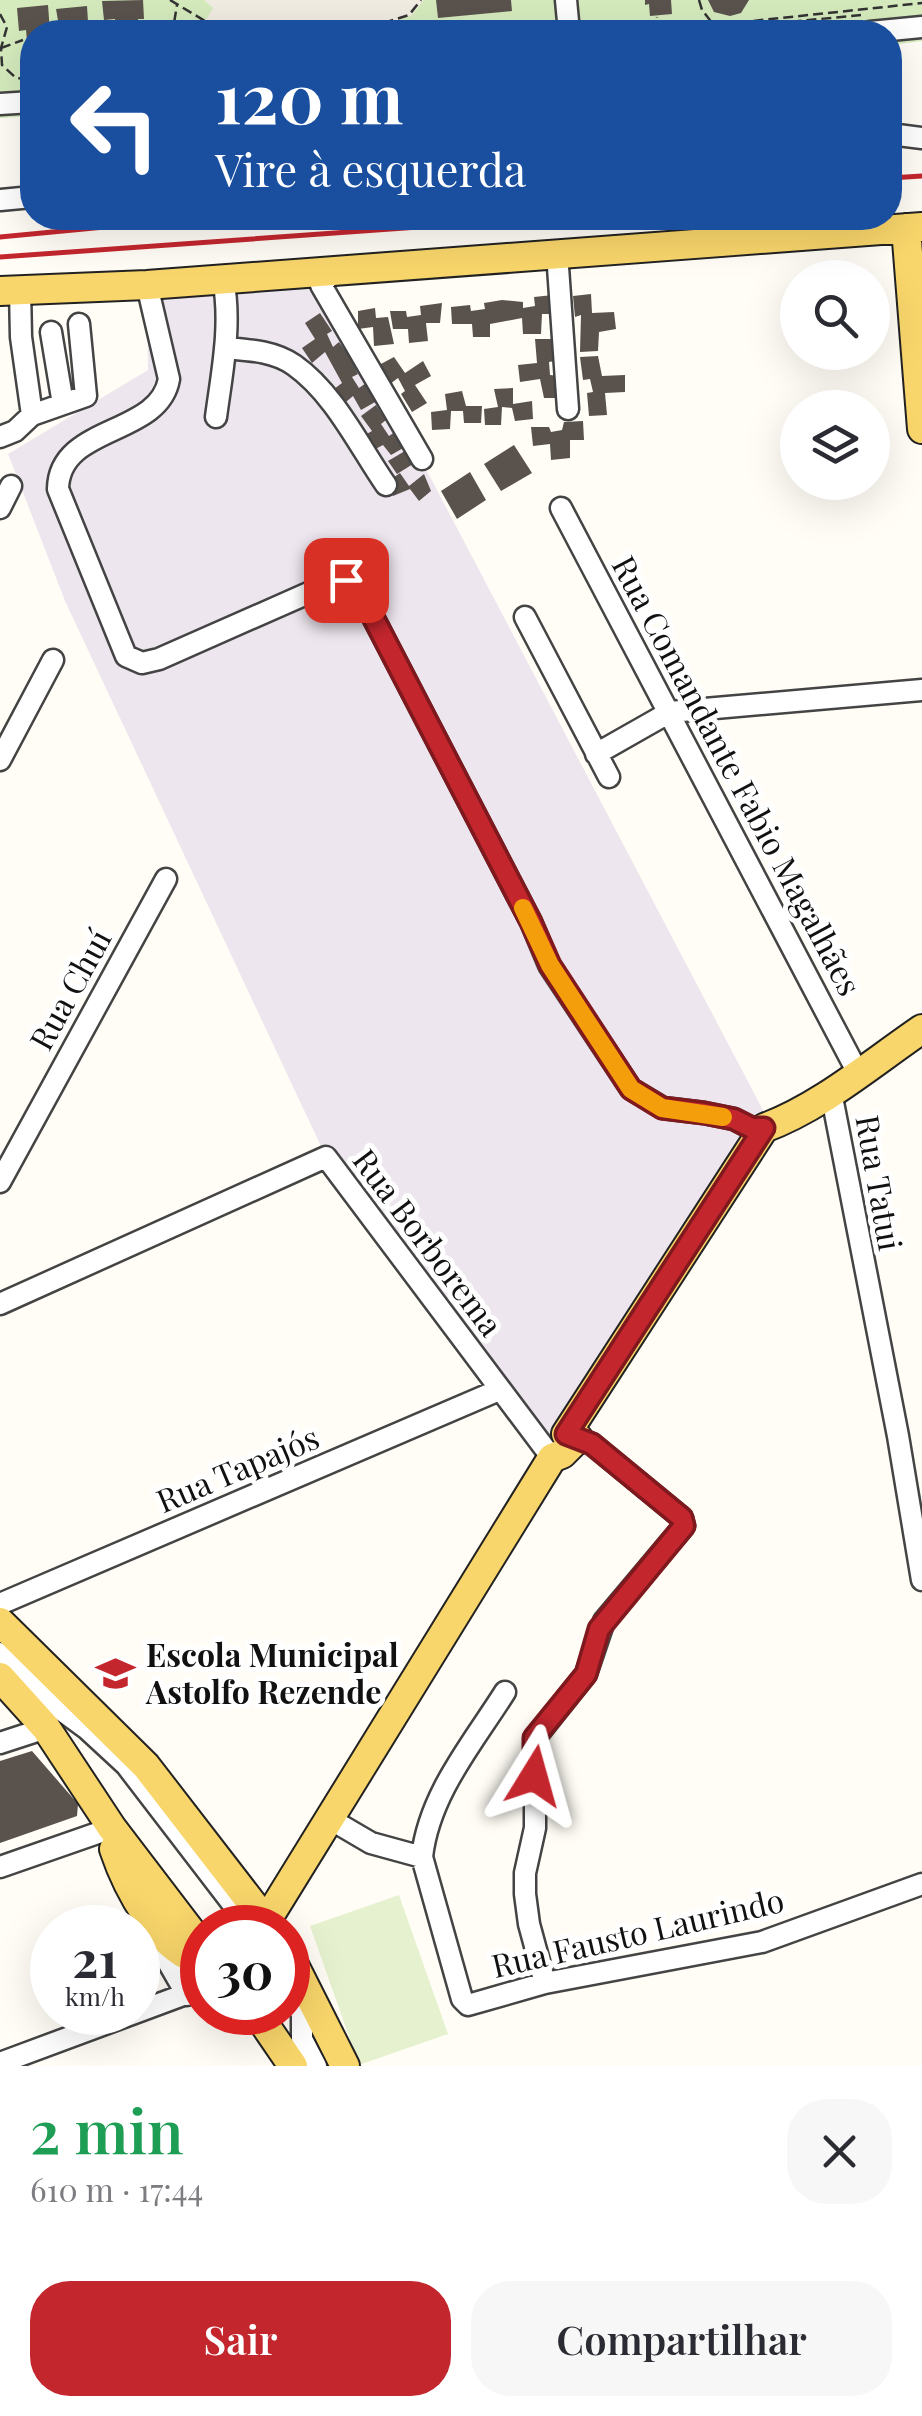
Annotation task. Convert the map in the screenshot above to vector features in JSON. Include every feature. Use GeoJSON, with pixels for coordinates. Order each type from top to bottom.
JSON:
{"type":"FeatureCollection","features":[{"type":"Feature","properties":{"kind":"main road"},"geometry":{"type":"LineString","coordinates":[[914,228],[922,429]]}},
{"type":"Feature","properties":{"kind":"main road"},"geometry":{"type":"LineString","coordinates":[[10,291],[147,285],[884,230]]}},
{"type":"Feature","properties":{"kind":"main road"},"geometry":{"type":"LineString","coordinates":[[276,1905],[552,1458],[578,1438],[566,1434],[764,1128],[831,1092],[922,1028]]}},
{"type":"Feature","properties":{"kind":"main road"},"geometry":{"type":"LineString","coordinates":[[0,1622],[146,1766],[248,1905]]}},
{"type":"Feature","properties":{"kind":"main road"},"geometry":{"type":"LineString","coordinates":[[0,1677],[46,1728],[112,1828],[180,1917]]}},
{"type":"Feature","properties":{"kind":"main road"},"geometry":{"type":"LineString","coordinates":[[112,1828],[111,1843],[117,1860],[142,1905]]}},
{"type":"Feature","properties":{"kind":"main road"},"geometry":{"type":"LineString","coordinates":[[160,1931],[180,1952]]}},
{"type":"Feature","properties":{"kind":"main road"},"geometry":{"type":"LineString","coordinates":[[310,1997],[345,2066]]}},
{"type":"Feature","properties":{"kind":"main road"},"geometry":{"type":"LineString","coordinates":[[280,2035],[298,2053]]}},
{"type":"Feature","properties":{"kind":"street"},"geometry":{"type":"LineString","coordinates":[[557,252],[568,409]]}},
{"type":"Feature","properties":{"kind":"street"},"geometry":{"type":"LineString","coordinates":[[336,269],[321,285],[422,459]]}},
{"type":"Feature","properties":{"kind":"street"},"geometry":{"type":"LineString","coordinates":[[216,417],[225,348],[227,297],[223,279]]}},
{"type":"Feature","properties":{"kind":"street"},"geometry":{"type":"LineString","coordinates":[[147,285],[169,379],[167,391],[157,406],[68,456],[58,472],[58,489],[126,656],[142,663],[159,660],[338,580],[352,584],[360,592],[550,965],[631,1089],[662,1108],[719,1116],[752,1128],[764,1128]]}},
{"type":"Feature","properties":{"kind":"street"},"geometry":{"type":"LineString","coordinates":[[10,291],[32,416]]}},
{"type":"Feature","properties":{"kind":"street"},"geometry":{"type":"LineString","coordinates":[[0,437],[32,416],[86,396],[78,324]]}},
{"type":"Feature","properties":{"kind":"street"},"geometry":{"type":"LineString","coordinates":[[51,332],[63,404]]}},
{"type":"Feature","properties":{"kind":"street"},"geometry":{"type":"LineString","coordinates":[[225,348],[261,351],[292,363],[319,388],[386,486]]}},
{"type":"Feature","properties":{"kind":"street"},"geometry":{"type":"LineString","coordinates":[[0,508],[12,486]]}},
{"type":"Feature","properties":{"kind":"street","name":"Rua Comandante Fabio Magalhães"},"geometry":{"type":"LineString","coordinates":[[561,508],[858,1073]]}},
{"type":"Feature","properties":{"kind":"street"},"geometry":{"type":"LineString","coordinates":[[525,617],[609,776]]}},
{"type":"Feature","properties":{"kind":"street"},"geometry":{"type":"LineString","coordinates":[[0,760],[53,660]]}},
{"type":"Feature","properties":{"kind":"street"},"geometry":{"type":"LineString","coordinates":[[596,754],[670,712],[922,690]]}},
{"type":"Feature","properties":{"kind":"street","name":"Rua Chuí"},"geometry":{"type":"LineString","coordinates":[[0,1182],[166,880]]}},
{"type":"Feature","properties":{"kind":"street","name":"Rua Tatui"},"geometry":{"type":"LineString","coordinates":[[831,1092],[922,1580]]}},
{"type":"Feature","properties":{"kind":"street","name":"Rua Borborema"},"geometry":{"type":"LineString","coordinates":[[0,1304],[326,1158],[552,1458]]}},
{"type":"Feature","properties":{"kind":"street","name":"Rua Tapajós"},"geometry":{"type":"LineString","coordinates":[[0,1604],[499,1390]]}},
{"type":"Feature","properties":{"kind":"street"},"geometry":{"type":"LineString","coordinates":[[545,1983],[528,1924],[525,1894],[525,1873],[535,1828],[534,1738],[586,1674],[604,1621],[684,1526],[682,1518],[592,1444],[578,1438]]}},
{"type":"Feature","properties":{"kind":"street"},"geometry":{"type":"LineString","coordinates":[[0,1653],[126,1766],[245,1905]]}},
{"type":"Feature","properties":{"kind":"street"},"geometry":{"type":"LineString","coordinates":[[330,1819],[371,1842],[422,1857],[437,1800],[506,1692]]}},
{"type":"Feature","properties":{"kind":"street"},"geometry":{"type":"LineString","coordinates":[[46,1698],[102,1797],[186,1905]]}},
{"type":"Feature","properties":{"kind":"street"},"geometry":{"type":"LineString","coordinates":[[0,1743],[46,1728]]}},
{"type":"Feature","properties":{"kind":"street"},"geometry":{"type":"LineString","coordinates":[[0,1867],[112,1828]]}},
{"type":"Feature","properties":{"kind":"street","name":"Rua Fausto Laurindo"},"geometry":{"type":"LineString","coordinates":[[422,1857],[462,1999],[468,2005],[545,1983],[762,1942],[922,1884]]}},
{"type":"Feature","properties":{"kind":"street"},"geometry":{"type":"LineString","coordinates":[[160,1945],[180,1974]]}},
{"type":"Feature","properties":{"kind":"street"},"geometry":{"type":"LineString","coordinates":[[0,2063],[180,1997]]}},
{"type":"Feature","properties":{"kind":"street"},"geometry":{"type":"LineString","coordinates":[[298,2053],[316,2066]]}},
{"type":"Feature","properties":{"kind":"path"},"geometry":{"type":"LineString","coordinates":[[170,0],[202,20]]}},
{"type":"Feature","properties":{"kind":"path"},"geometry":{"type":"LineString","coordinates":[[390,20],[408,14],[421,0]]}},
{"type":"Feature","properties":{"kind":"path"},"geometry":{"type":"LineString","coordinates":[[175,20],[177,5]]}},
{"type":"Feature","properties":{"kind":"path"},"geometry":{"type":"LineString","coordinates":[[775,20],[922,5]]}},
{"type":"Feature","properties":{"kind":"path"},"geometry":{"type":"LineString","coordinates":[[798,20],[922,5]]}},
{"type":"Feature","properties":{"kind":"path"},"geometry":{"type":"LineString","coordinates":[[0,14],[7,27],[0,48],[1,62],[8,72],[20,78]]}},
{"type":"Feature","properties":{"kind":"path"},"geometry":{"type":"LineString","coordinates":[[4,94],[8,72]]}},
{"type":"Feature","properties":{"kind":"shaded area"},"geometry":{"type":"Polygon","coordinates":[[[204,0],[424,0],[412,15],[400,20],[206,20],[213,8],[204,0]]]}},
{"type":"Feature","properties":{"kind":"shaded area"},"geometry":{"type":"Polygon","coordinates":[[[147,285],[321,285],[406,431],[775,1133],[552,1458],[326,1157],[65,601],[8,454],[148,370],[147,285]]]}},
{"type":"Feature","properties":{"kind":"green space"},"geometry":{"type":"Polygon","coordinates":[[[0,0],[922,0],[922,41],[902,44],[902,20],[20,20],[20,117],[0,118],[0,0]]]}},
{"type":"Feature","properties":{"kind":"green space"},"geometry":{"type":"Polygon","coordinates":[[[399,1895],[448,2034],[359,2065],[310,1926],[399,1895]]]}},
{"type":"Feature","properties":{"kind":"building"},"geometry":{"type":"Polygon","coordinates":[[[143,0],[144,19],[104,20],[102,1],[143,0]]]}},
{"type":"Feature","properties":{"kind":"building"},"geometry":{"type":"Polygon","coordinates":[[[436,0],[511,0],[512,11],[438,18],[436,0]]]}},
{"type":"Feature","properties":{"kind":"building"},"geometry":{"type":"Polygon","coordinates":[[[645,0],[671,0],[672,14],[650,16],[645,0]]]}},
{"type":"Feature","properties":{"kind":"building"},"geometry":{"type":"Polygon","coordinates":[[[708,0],[749,0],[741,13],[730,16],[714,12],[708,0]]]}},
{"type":"Feature","properties":{"kind":"building"},"geometry":{"type":"Polygon","coordinates":[[[48,5],[49,20],[20,20],[19,31],[17,8],[48,5]]]}},
{"type":"Feature","properties":{"kind":"building"},"geometry":{"type":"Polygon","coordinates":[[[87,6],[88,20],[58,20],[56,9],[87,6]]]}},
{"type":"Feature","properties":{"kind":"building"},"geometry":{"type":"Polygon","coordinates":[[[591,294],[592,313],[614,312],[616,329],[599,332],[598,351],[580,352],[581,315],[575,317],[573,296],[591,294]]]}},
{"type":"Feature","properties":{"kind":"building"},"geometry":{"type":"Polygon","coordinates":[[[553,295],[555,314],[542,314],[541,334],[523,334],[522,318],[490,324],[490,337],[473,337],[472,324],[452,324],[451,307],[470,305],[471,311],[485,309],[484,303],[502,300],[523,302],[523,308],[535,306],[534,297],[553,295]]]}},
{"type":"Feature","properties":{"kind":"building"},"geometry":{"type":"Polygon","coordinates":[[[442,303],[440,323],[426,323],[428,341],[409,343],[408,329],[393,329],[390,311],[406,311],[407,317],[421,315],[420,306],[442,303]]]}},
{"type":"Feature","properties":{"kind":"building"},"geometry":{"type":"Polygon","coordinates":[[[375,308],[376,318],[388,317],[394,344],[374,346],[373,327],[358,329],[358,311],[375,308]]]}},
{"type":"Feature","properties":{"kind":"building"},"geometry":{"type":"Polygon","coordinates":[[[320,313],[332,331],[327,334],[333,347],[339,342],[350,357],[358,374],[352,377],[359,388],[366,383],[377,401],[361,410],[353,396],[340,407],[330,392],[342,383],[325,352],[312,363],[302,348],[315,339],[305,323],[320,313]]]}},
{"type":"Feature","properties":{"kind":"building"},"geometry":{"type":"Polygon","coordinates":[[[535,339],[553,339],[555,361],[549,362],[550,375],[559,376],[561,398],[544,398],[540,379],[520,382],[518,365],[537,363],[535,339]]]}},
{"type":"Feature","properties":{"kind":"building"},"geometry":{"type":"Polygon","coordinates":[[[598,356],[602,376],[625,375],[625,392],[605,393],[607,415],[589,416],[587,393],[593,392],[590,379],[583,380],[580,357],[598,356]]]}},
{"type":"Feature","properties":{"kind":"building"},"geometry":{"type":"Polygon","coordinates":[[[394,357],[405,373],[423,361],[431,376],[415,385],[427,403],[412,412],[401,394],[405,391],[398,378],[390,384],[379,365],[394,357]]]}},
{"type":"Feature","properties":{"kind":"building"},"geometry":{"type":"Polygon","coordinates":[[[513,388],[513,404],[532,401],[533,419],[515,421],[512,408],[502,407],[501,425],[485,425],[484,409],[498,407],[494,389],[513,388]]]}},
{"type":"Feature","properties":{"kind":"building"},"geometry":{"type":"Polygon","coordinates":[[[462,391],[466,406],[482,406],[481,423],[464,423],[463,411],[451,411],[450,429],[432,430],[431,412],[447,410],[445,394],[462,391]]]}},
{"type":"Feature","properties":{"kind":"building"},"geometry":{"type":"Polygon","coordinates":[[[376,405],[386,420],[381,424],[389,436],[395,432],[405,447],[391,455],[383,445],[368,453],[358,439],[372,431],[361,416],[376,405]]]}},
{"type":"Feature","properties":{"kind":"building"},"geometry":{"type":"Polygon","coordinates":[[[583,421],[584,440],[570,440],[570,458],[551,460],[550,444],[533,446],[531,427],[549,427],[551,432],[562,430],[564,422],[583,421]]]}},
{"type":"Feature","properties":{"kind":"building"},"geometry":{"type":"Polygon","coordinates":[[[514,445],[532,473],[501,491],[484,464],[514,445]]]}},
{"type":"Feature","properties":{"kind":"building"},"geometry":{"type":"Polygon","coordinates":[[[405,451],[413,464],[397,474],[388,461],[405,451]]]}},
{"type":"Feature","properties":{"kind":"building"},"geometry":{"type":"Polygon","coordinates":[[[470,472],[486,500],[457,519],[441,491],[470,472]]]}},
{"type":"Feature","properties":{"kind":"building"},"geometry":{"type":"Polygon","coordinates":[[[400,473],[409,486],[424,474],[431,491],[419,501],[410,489],[393,496],[387,482],[400,473]]]}},
{"type":"Feature","properties":{"kind":"building"},"geometry":{"type":"Polygon","coordinates":[[[32,1751],[78,1804],[77,1816],[0,1843],[0,1761],[32,1751]]]}},
{"type":"Feature","properties":{"kind":"railway"},"geometry":{"type":"LineString","coordinates":[[902,177],[922,176]]}},
{"type":"Feature","properties":{"kind":"railway"},"geometry":{"type":"LineString","coordinates":[[0,237],[73,230]]}},
{"type":"Feature","properties":{"kind":"railway"},"geometry":{"type":"LineString","coordinates":[[0,257],[377,230]]}},
{"type":"Feature","properties":{"kind":"slow traffic"},"geometry":{"type":"LineString","coordinates":[[523,908],[550,965],[631,1089],[662,1108],[723,1117]]}},
{"type":"Feature","properties":{"kind":"place","name":"Escola Municipal Astolfo Rezende"},"geometry":{"type":"Point","coordinates":[116,1674]}},
{"type":"Feature","properties":{"kind":"route"},"geometry":{"type":"LineString","coordinates":[[346,580],[360,592],[550,965],[631,1089],[662,1108],[704,1113],[764,1128],[566,1434],[592,1444],[682,1518],[684,1526],[599,1629],[586,1674],[534,1738],[534,1776]]}}]}
